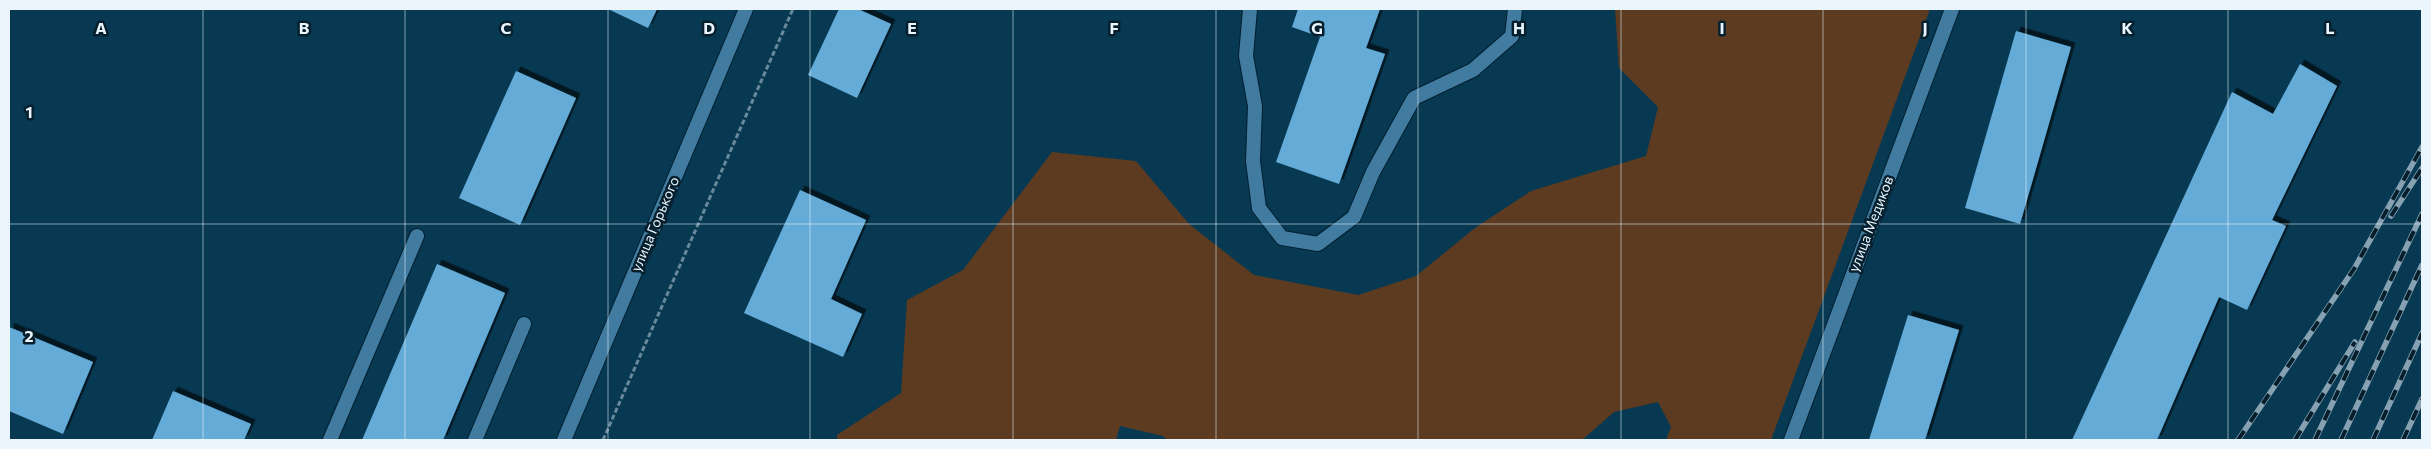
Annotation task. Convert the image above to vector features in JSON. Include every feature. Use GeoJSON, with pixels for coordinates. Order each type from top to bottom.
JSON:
{"type":"FeatureCollection","features":[{"type":"Feature","properties":{"kind":"street","name":"улица Горького"},"geometry":{"type":"LineString","coordinates":[[564,440],[746,9]]}},
{"type":"Feature","properties":{"kind":"street"},"geometry":{"type":"LineString","coordinates":[[1250,9],[1246,56],[1255,106],[1253,161],[1259,208],[1282,238],[1318,244],[1354,217],[1373,172],[1414,98],[1473,70],[1512,36],[1514,9]]}},
{"type":"Feature","properties":{"kind":"street","name":"улица Медиков"},"geometry":{"type":"LineString","coordinates":[[1791,440],[1952,9]]}},
{"type":"Feature","properties":{"kind":"street"},"geometry":{"type":"LineString","coordinates":[[330,440],[417,236]]}},
{"type":"Feature","properties":{"kind":"street"},"geometry":{"type":"LineString","coordinates":[[475,440],[524,324]]}},
{"type":"Feature","properties":{"kind":"path"},"geometry":{"type":"LineString","coordinates":[[603,440],[793,9]]}},
{"type":"Feature","properties":{"kind":"shaded area"},"geometry":{"type":"Polygon","coordinates":[[[1615,9],[1930,9],[1771,440],[1666,440],[1671,427],[1658,402],[1614,412],[1582,440],[1167,440],[1163,436],[1120,426],[1116,440],[837,440],[837,435],[901,393],[907,300],[963,270],[1052,152],[1136,161],[1189,224],[1254,275],[1358,295],[1416,276],[1475,228],[1531,191],[1646,156],[1658,107],[1619,68],[1615,9]]]}},
{"type":"Feature","properties":{"kind":"building"},"geometry":{"type":"Polygon","coordinates":[[[608,9],[657,9],[648,28],[608,9]]]}},
{"type":"Feature","properties":{"kind":"building"},"geometry":{"type":"Polygon","coordinates":[[[839,9],[858,9],[891,24],[857,98],[808,75],[839,9]]]}},
{"type":"Feature","properties":{"kind":"building"},"geometry":{"type":"Polygon","coordinates":[[[1298,9],[1380,9],[1366,48],[1385,54],[1339,184],[1276,162],[1320,37],[1292,27],[1298,9]]]}},
{"type":"Feature","properties":{"kind":"building"},"geometry":{"type":"Polygon","coordinates":[[[2016,31],[2071,47],[2020,224],[1965,208],[2016,31]]]}},
{"type":"Feature","properties":{"kind":"building"},"geometry":{"type":"Polygon","coordinates":[[[2300,64],[2337,86],[2272,220],[2286,226],[2247,310],[2219,297],[2157,440],[2072,440],[2232,92],[2273,114],[2300,64]]]}},
{"type":"Feature","properties":{"kind":"building"},"geometry":{"type":"Polygon","coordinates":[[[516,71],[576,98],[520,225],[459,198],[516,71]]]}},
{"type":"Feature","properties":{"kind":"building"},"geometry":{"type":"Polygon","coordinates":[[[800,190],[866,220],[831,299],[862,314],[843,357],[744,313],[800,190]]]}},
{"type":"Feature","properties":{"kind":"building"},"geometry":{"type":"Polygon","coordinates":[[[437,264],[505,293],[443,440],[362,440],[437,264]]]}},
{"type":"Feature","properties":{"kind":"building"},"geometry":{"type":"Polygon","coordinates":[[[1908,315],[1959,330],[1925,440],[1869,440],[1908,315]]]}},
{"type":"Feature","properties":{"kind":"building"},"geometry":{"type":"Polygon","coordinates":[[[9,327],[93,362],[63,434],[9,411],[9,327]]]}},
{"type":"Feature","properties":{"kind":"building"},"geometry":{"type":"Polygon","coordinates":[[[173,391],[251,424],[244,440],[152,440],[173,391]]]}},
{"type":"Feature","properties":{"kind":"railway"},"geometry":{"type":"LineString","coordinates":[[2238,440],[2354,269],[2422,147]]}},
{"type":"Feature","properties":{"kind":"railway"},"geometry":{"type":"LineString","coordinates":[[2391,216],[2422,168]]}},
{"type":"Feature","properties":{"kind":"railway"},"geometry":{"type":"LineString","coordinates":[[2315,440],[2422,214]]}},
{"type":"Feature","properties":{"kind":"railway"},"geometry":{"type":"LineString","coordinates":[[2341,440],[2422,265]]}},
{"type":"Feature","properties":{"kind":"railway"},"geometry":{"type":"LineString","coordinates":[[2373,440],[2422,333]]}},
{"type":"Feature","properties":{"kind":"railway"},"geometry":{"type":"LineString","coordinates":[[2295,440],[2355,342]]}},
{"type":"Feature","properties":{"kind":"railway"},"geometry":{"type":"LineString","coordinates":[[2403,440],[2422,399]]}}]}
